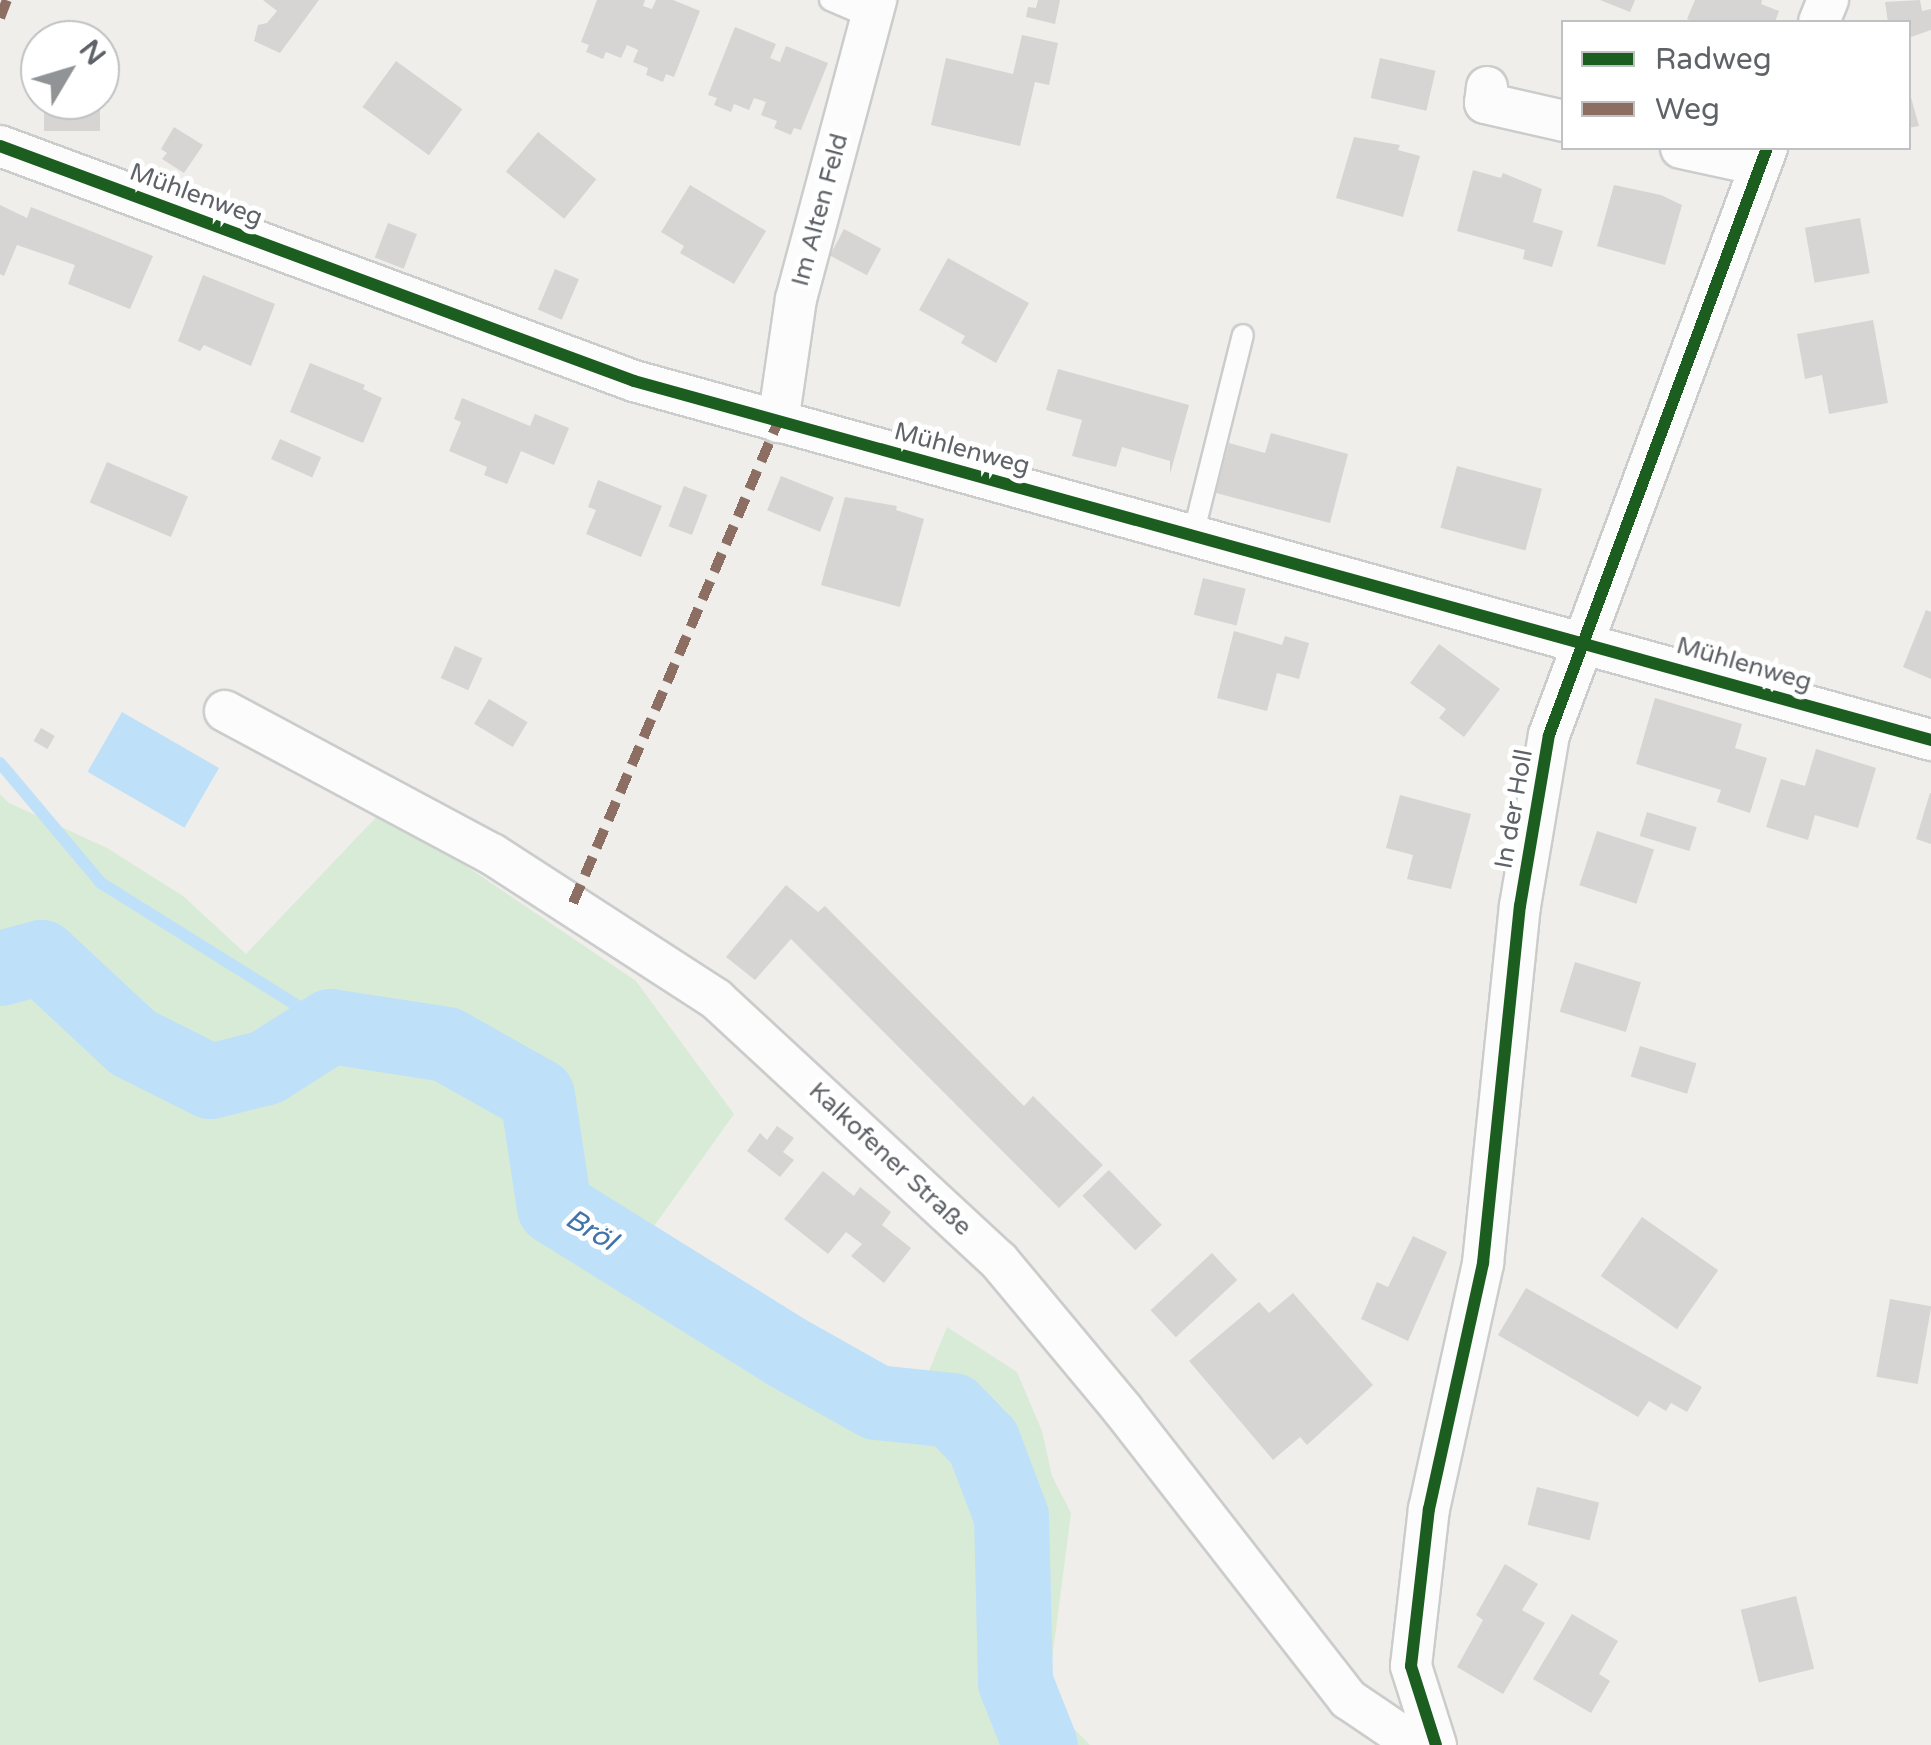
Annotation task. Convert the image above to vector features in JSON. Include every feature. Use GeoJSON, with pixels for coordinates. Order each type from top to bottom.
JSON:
{"type":"FeatureCollection","features":[{"type":"Feature","properties":{"kind":"street","name":"Im Alten Feld"},"geometry":{"type":"LineString","coordinates":[[778,422],[796,299],[874,9]]}},
{"type":"Feature","properties":{"kind":"street"},"geometry":{"type":"LineString","coordinates":[[1486,87],[1485,103],[1561,120]]}},
{"type":"Feature","properties":{"kind":"street","name":"Mühlenweg"},"geometry":{"type":"LineString","coordinates":[[0,146],[634,381],[1931,740]]}},
{"type":"Feature","properties":{"kind":"street","name":"In der Holl"},"geometry":{"type":"LineString","coordinates":[[1429,1509],[1483,1263],[1520,906],[1549,735],[1580,642],[1763,156],[1701,150]]}},
{"type":"Feature","properties":{"kind":"street","name":"Kalkofener Straße"},"geometry":{"type":"LineString","coordinates":[[225,711],[492,854],[716,1000],[999,1262],[1122,1410],[1348,1700],[1407,1739],[1434,1741],[1412,1666],[1429,1509]]}},
{"type":"Feature","properties":{"kind":"lane"},"geometry":{"type":"LineString","coordinates":[[830,0],[874,9]]}},
{"type":"Feature","properties":{"kind":"lane"},"geometry":{"type":"LineString","coordinates":[[1192,535],[1243,335]]}},
{"type":"Feature","properties":{"kind":"green space"},"geometry":{"type":"Polygon","coordinates":[[[0,794],[9,803],[107,848],[183,896],[246,954],[383,810],[636,981],[734,1114],[652,1229],[759,1316],[922,1388],[947,1327],[1017,1372],[1042,1431],[1052,1476],[1071,1513],[1048,1691],[1057,1712],[1090,1745],[0,1745],[0,794]]]}},
{"type":"Feature","properties":{"kind":"water"},"geometry":{"type":"Polygon","coordinates":[[[122,712],[219,768],[184,828],[88,772],[122,712]]]}},
{"type":"Feature","properties":{"kind":"building"},"geometry":{"type":"Polygon","coordinates":[[[263,0],[319,0],[280,53],[254,41],[258,25],[267,23],[277,11],[263,0]]]}},
{"type":"Feature","properties":{"kind":"building"},"geometry":{"type":"Polygon","coordinates":[[[597,0],[645,0],[643,6],[652,9],[656,0],[673,0],[700,11],[674,77],[666,74],[663,82],[646,75],[648,68],[633,62],[638,50],[627,45],[621,58],[606,52],[603,59],[586,52],[589,45],[581,42],[597,0]]]}},
{"type":"Feature","properties":{"kind":"building"},"geometry":{"type":"Polygon","coordinates":[[[1038,0],[1060,0],[1055,24],[1026,17],[1028,7],[1036,8],[1038,0]]]}},
{"type":"Feature","properties":{"kind":"building"},"geometry":{"type":"Polygon","coordinates":[[[1600,0],[1635,0],[1630,12],[1600,0]]]}},
{"type":"Feature","properties":{"kind":"building"},"geometry":{"type":"Polygon","coordinates":[[[1695,0],[1762,0],[1761,4],[1779,11],[1776,20],[1687,19],[1695,0]]]}},
{"type":"Feature","properties":{"kind":"building"},"geometry":{"type":"Polygon","coordinates":[[[1920,0],[1922,11],[1931,9],[1931,30],[1911,37],[1911,20],[1888,20],[1885,2],[1920,0]]]}},
{"type":"Feature","properties":{"kind":"building"},"geometry":{"type":"Polygon","coordinates":[[[735,27],[776,44],[770,58],[780,62],[786,46],[828,63],[801,130],[794,128],[791,135],[774,128],[777,121],[761,115],[766,102],[754,98],[749,110],[734,104],[731,112],[714,105],[717,98],[708,95],[735,27]]]}},
{"type":"Feature","properties":{"kind":"building"},"geometry":{"type":"Polygon","coordinates":[[[1022,35],[1058,43],[1049,85],[1035,82],[1020,146],[931,125],[946,58],[1013,74],[1022,35]]]}},
{"type":"Feature","properties":{"kind":"building"},"geometry":{"type":"Polygon","coordinates":[[[1380,58],[1436,71],[1426,111],[1371,98],[1380,58]]]}},
{"type":"Feature","properties":{"kind":"building"},"geometry":{"type":"Polygon","coordinates":[[[396,61],[462,109],[429,155],[362,107],[396,61]]]}},
{"type":"Feature","properties":{"kind":"building"},"geometry":{"type":"Polygon","coordinates":[[[1911,98],[1919,126],[1911,127],[1911,98]]]}},
{"type":"Feature","properties":{"kind":"building"},"geometry":{"type":"Polygon","coordinates":[[[44,120],[100,120],[100,131],[44,131],[44,120]]]}},
{"type":"Feature","properties":{"kind":"building"},"geometry":{"type":"Polygon","coordinates":[[[174,127],[203,145],[184,173],[162,159],[167,153],[161,149],[174,127]]]}},
{"type":"Feature","properties":{"kind":"building"},"geometry":{"type":"Polygon","coordinates":[[[538,132],[596,179],[564,219],[506,172],[538,132]]]}},
{"type":"Feature","properties":{"kind":"building"},"geometry":{"type":"Polygon","coordinates":[[[1354,137],[1400,145],[1398,150],[1420,156],[1403,217],[1336,198],[1354,137]]]}},
{"type":"Feature","properties":{"kind":"building"},"geometry":{"type":"Polygon","coordinates":[[[1473,170],[1501,178],[1503,173],[1542,189],[1533,222],[1563,231],[1552,267],[1523,259],[1525,250],[1457,231],[1473,170]]]}},
{"type":"Feature","properties":{"kind":"building"},"geometry":{"type":"Polygon","coordinates":[[[690,185],[766,231],[734,284],[680,253],[684,246],[661,232],[690,185]]]}},
{"type":"Feature","properties":{"kind":"building"},"geometry":{"type":"Polygon","coordinates":[[[1614,185],[1661,195],[1682,205],[1665,265],[1597,246],[1614,185]]]}},
{"type":"Feature","properties":{"kind":"building"},"geometry":{"type":"Polygon","coordinates":[[[0,205],[27,218],[31,207],[153,256],[130,309],[68,284],[75,265],[17,245],[4,276],[0,274],[0,205]]]}},
{"type":"Feature","properties":{"kind":"building"},"geometry":{"type":"Polygon","coordinates":[[[1860,218],[1870,273],[1815,283],[1805,228],[1860,218]]]}},
{"type":"Feature","properties":{"kind":"building"},"geometry":{"type":"Polygon","coordinates":[[[388,223],[417,234],[404,269],[375,258],[388,223]]]}},
{"type":"Feature","properties":{"kind":"building"},"geometry":{"type":"Polygon","coordinates":[[[844,229],[881,249],[867,275],[830,255],[844,229]]]}},
{"type":"Feature","properties":{"kind":"building"},"geometry":{"type":"Polygon","coordinates":[[[948,258],[1029,303],[996,363],[961,343],[965,336],[919,310],[948,258]]]}},
{"type":"Feature","properties":{"kind":"building"},"geometry":{"type":"Polygon","coordinates":[[[555,269],[579,279],[562,320],[538,310],[555,269]]]}},
{"type":"Feature","properties":{"kind":"building"},"geometry":{"type":"Polygon","coordinates":[[[203,275],[275,304],[251,366],[204,345],[200,351],[178,341],[203,275]]]}},
{"type":"Feature","properties":{"kind":"building"},"geometry":{"type":"Polygon","coordinates":[[[1873,320],[1888,403],[1829,414],[1822,375],[1805,379],[1797,334],[1873,320]]]}},
{"type":"Feature","properties":{"kind":"building"},"geometry":{"type":"Polygon","coordinates":[[[310,363],[365,385],[363,389],[382,398],[363,443],[290,412],[310,363]]]}},
{"type":"Feature","properties":{"kind":"building"},"geometry":{"type":"Polygon","coordinates":[[[1058,369],[1189,405],[1170,474],[1170,461],[1122,447],[1116,467],[1072,456],[1082,420],[1046,410],[1058,369]]]}},
{"type":"Feature","properties":{"kind":"building"},"geometry":{"type":"Polygon","coordinates":[[[462,398],[530,426],[535,414],[569,428],[554,465],[521,451],[507,484],[484,475],[487,467],[449,451],[461,422],[454,419],[462,398]]]}},
{"type":"Feature","properties":{"kind":"building"},"geometry":{"type":"Polygon","coordinates":[[[1271,433],[1348,454],[1330,523],[1216,493],[1229,443],[1265,453],[1271,433]]]}},
{"type":"Feature","properties":{"kind":"building"},"geometry":{"type":"Polygon","coordinates":[[[280,439],[321,457],[312,477],[271,459],[280,439]]]}},
{"type":"Feature","properties":{"kind":"building"},"geometry":{"type":"Polygon","coordinates":[[[107,462],[188,496],[171,537],[90,503],[107,462]]]}},
{"type":"Feature","properties":{"kind":"building"},"geometry":{"type":"Polygon","coordinates":[[[1457,466],[1542,489],[1525,551],[1440,528],[1457,466]]]}},
{"type":"Feature","properties":{"kind":"building"},"geometry":{"type":"Polygon","coordinates":[[[781,476],[834,497],[820,532],[767,510],[781,476]]]}},
{"type":"Feature","properties":{"kind":"building"},"geometry":{"type":"Polygon","coordinates":[[[598,480],[662,506],[641,557],[586,534],[596,510],[588,507],[598,480]]]}},
{"type":"Feature","properties":{"kind":"building"},"geometry":{"type":"Polygon","coordinates":[[[684,486],[707,495],[692,535],[669,526],[684,486]]]}},
{"type":"Feature","properties":{"kind":"building"},"geometry":{"type":"Polygon","coordinates":[[[845,497],[897,506],[896,510],[924,519],[900,607],[821,585],[845,497]]]}},
{"type":"Feature","properties":{"kind":"building"},"geometry":{"type":"Polygon","coordinates":[[[1203,578],[1246,589],[1236,626],[1194,615],[1203,578]]]}},
{"type":"Feature","properties":{"kind":"building"},"geometry":{"type":"Polygon","coordinates":[[[1926,610],[1931,612],[1931,679],[1903,667],[1926,610]]]}},
{"type":"Feature","properties":{"kind":"building"},"geometry":{"type":"Polygon","coordinates":[[[1234,631],[1282,645],[1285,636],[1309,643],[1299,679],[1277,673],[1267,711],[1217,698],[1234,631]]]}},
{"type":"Feature","properties":{"kind":"building"},"geometry":{"type":"Polygon","coordinates":[[[1439,644],[1500,689],[1464,737],[1439,718],[1446,709],[1410,683],[1439,644]]]}},
{"type":"Feature","properties":{"kind":"building"},"geometry":{"type":"Polygon","coordinates":[[[455,646],[482,658],[468,690],[441,678],[455,646]]]}},
{"type":"Feature","properties":{"kind":"building"},"geometry":{"type":"Polygon","coordinates":[[[1655,698],[1742,724],[1735,748],[1767,758],[1750,813],[1717,802],[1721,790],[1636,764],[1655,698]]]}},
{"type":"Feature","properties":{"kind":"building"},"geometry":{"type":"Polygon","coordinates":[[[489,699],[528,722],[513,747],[474,724],[489,699]]]}},
{"type":"Feature","properties":{"kind":"building"},"geometry":{"type":"Polygon","coordinates":[[[41,728],[55,736],[47,749],[34,741],[41,728]]]}},
{"type":"Feature","properties":{"kind":"building"},"geometry":{"type":"Polygon","coordinates":[[[1816,749],[1876,768],[1858,828],[1815,815],[1808,840],[1766,827],[1781,779],[1805,786],[1816,749]]]}},
{"type":"Feature","properties":{"kind":"building"},"geometry":{"type":"Polygon","coordinates":[[[1931,793],[1931,844],[1916,839],[1931,793]]]}},
{"type":"Feature","properties":{"kind":"building"},"geometry":{"type":"Polygon","coordinates":[[[1400,795],[1471,814],[1451,889],[1407,879],[1413,855],[1386,848],[1400,795]]]}},
{"type":"Feature","properties":{"kind":"building"},"geometry":{"type":"Polygon","coordinates":[[[1647,812],[1697,827],[1689,851],[1640,836],[1647,812]]]}},
{"type":"Feature","properties":{"kind":"building"},"geometry":{"type":"Polygon","coordinates":[[[1597,831],[1654,850],[1636,904],[1579,885],[1597,831]]]}},
{"type":"Feature","properties":{"kind":"building"},"geometry":{"type":"Polygon","coordinates":[[[786,885],[818,912],[825,906],[1024,1106],[1033,1096],[1103,1165],[1059,1208],[791,939],[755,980],[726,957],[786,885]]]}},
{"type":"Feature","properties":{"kind":"building"},"geometry":{"type":"Polygon","coordinates":[[[1575,962],[1641,982],[1626,1032],[1560,1012],[1575,962]]]}},
{"type":"Feature","properties":{"kind":"building"},"geometry":{"type":"Polygon","coordinates":[[[1640,1046],[1696,1063],[1687,1094],[1631,1077],[1640,1046]]]}},
{"type":"Feature","properties":{"kind":"building"},"geometry":{"type":"Polygon","coordinates":[[[777,1126],[794,1138],[783,1152],[794,1160],[780,1177],[747,1151],[760,1133],[767,1140],[777,1126]]]}},
{"type":"Feature","properties":{"kind":"building"},"geometry":{"type":"Polygon","coordinates":[[[1109,1170],[1162,1225],[1135,1250],[1082,1196],[1109,1170]]]}},
{"type":"Feature","properties":{"kind":"building"},"geometry":{"type":"Polygon","coordinates":[[[823,1171],[854,1196],[860,1187],[891,1212],[882,1225],[911,1248],[884,1283],[851,1256],[862,1244],[846,1232],[828,1254],[784,1219],[823,1171]]]}},
{"type":"Feature","properties":{"kind":"building"},"geometry":{"type":"Polygon","coordinates":[[[1642,1217],[1718,1270],[1677,1329],[1601,1276],[1642,1217]]]}},
{"type":"Feature","properties":{"kind":"building"},"geometry":{"type":"Polygon","coordinates":[[[1413,1236],[1447,1252],[1408,1341],[1361,1319],[1377,1282],[1388,1287],[1413,1236]]]}},
{"type":"Feature","properties":{"kind":"building"},"geometry":{"type":"Polygon","coordinates":[[[1212,1253],[1237,1280],[1176,1337],[1151,1310],[1212,1253]]]}},
{"type":"Feature","properties":{"kind":"building"},"geometry":{"type":"Polygon","coordinates":[[[1526,1288],[1702,1387],[1687,1412],[1671,1403],[1666,1411],[1649,1401],[1638,1417],[1498,1335],[1526,1288]]]}},
{"type":"Feature","properties":{"kind":"building"},"geometry":{"type":"Polygon","coordinates":[[[1293,1293],[1373,1385],[1307,1445],[1300,1437],[1273,1460],[1189,1361],[1259,1302],[1269,1313],[1293,1293]]]}},
{"type":"Feature","properties":{"kind":"building"},"geometry":{"type":"Polygon","coordinates":[[[1890,1299],[1931,1306],[1918,1384],[1876,1377],[1890,1299]]]}},
{"type":"Feature","properties":{"kind":"building"},"geometry":{"type":"Polygon","coordinates":[[[1537,1487],[1599,1502],[1590,1540],[1528,1525],[1537,1487]]]}},
{"type":"Feature","properties":{"kind":"building"},"geometry":{"type":"Polygon","coordinates":[[[1505,1564],[1538,1584],[1522,1610],[1545,1623],[1503,1694],[1457,1667],[1483,1620],[1476,1615],[1505,1564]]]}},
{"type":"Feature","properties":{"kind":"building"},"geometry":{"type":"Polygon","coordinates":[[[1796,1596],[1814,1669],[1759,1683],[1741,1610],[1796,1596]]]}},
{"type":"Feature","properties":{"kind":"building"},"geometry":{"type":"Polygon","coordinates":[[[1572,1614],[1618,1641],[1599,1674],[1610,1681],[1591,1713],[1533,1679],[1572,1614]]]}},
{"type":"Feature","properties":{"kind":"waterway"},"geometry":{"type":"LineString","coordinates":[[0,763],[101,883],[330,1026]]}},
{"type":"Feature","properties":{"kind":"waterway","name":"Bröl"},"geometry":{"type":"LineString","coordinates":[[0,968],[41,957],[132,1042],[210,1081],[266,1067],[330,1026],[446,1044],[537,1095],[554,1207],[785,1351],[876,1402],[952,1410],[983,1442],[1011,1516],[1015,1682],[1040,1745]]}},
{"type":"Feature","properties":{"kind":"marked path"},"geometry":{"type":"LineString","coordinates":[[0,18],[7,0]]}},
{"type":"Feature","properties":{"kind":"marked path"},"geometry":{"type":"LineString","coordinates":[[573,903],[778,422]]}},
{"type":"Feature","properties":{"kind":"cycle path"},"geometry":{"type":"LineString","coordinates":[[0,146],[634,381],[1931,740]]}},
{"type":"Feature","properties":{"kind":"cycle path"},"geometry":{"type":"LineString","coordinates":[[1436,1745],[1411,1666],[1429,1509],[1483,1263],[1520,906],[1549,735],[1766,150]]}}]}
